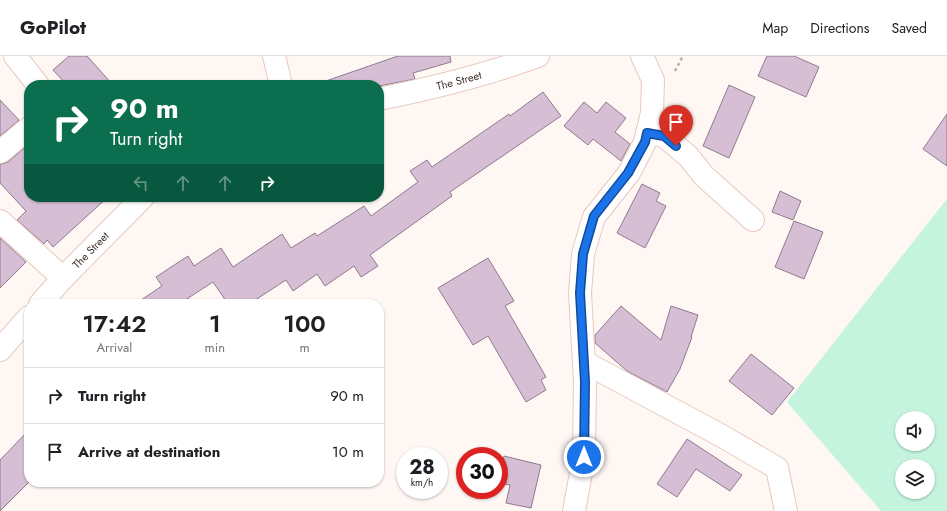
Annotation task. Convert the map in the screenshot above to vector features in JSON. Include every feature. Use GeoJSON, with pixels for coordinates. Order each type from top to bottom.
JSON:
{"type":"FeatureCollection","features":[{"type":"Feature","properties":{"kind":"street"},"geometry":{"type":"LineString","coordinates":[[15,56],[34,80]]}},
{"type":"Feature","properties":{"kind":"street"},"geometry":{"type":"LineString","coordinates":[[274,56],[280,80]]}},
{"type":"Feature","properties":{"kind":"street","name":"The Street"},"geometry":{"type":"LineString","coordinates":[[384,98],[435,87],[509,66],[538,56]]}},
{"type":"Feature","properties":{"kind":"street"},"geometry":{"type":"LineString","coordinates":[[576,507],[584,457],[585,382],[580,293],[583,254],[594,216],[628,173],[645,142],[652,113],[653,80],[642,56]]}},
{"type":"Feature","properties":{"kind":"street"},"geometry":{"type":"LineString","coordinates":[[0,152],[24,132]]}},
{"type":"Feature","properties":{"kind":"street"},"geometry":{"type":"LineString","coordinates":[[647,133],[664,136],[688,156],[704,176],[753,220]]}},
{"type":"Feature","properties":{"kind":"street","name":"The Street"},"geometry":{"type":"LineString","coordinates":[[44,299],[63,278],[138,202]]}},
{"type":"Feature","properties":{"kind":"street"},"geometry":{"type":"LineString","coordinates":[[0,221],[63,278]]}},
{"type":"Feature","properties":{"kind":"street"},"geometry":{"type":"LineString","coordinates":[[0,350],[24,323]]}},
{"type":"Feature","properties":{"kind":"street"},"geometry":{"type":"LineString","coordinates":[[584,362],[722,436],[777,468],[786,511]]}},
{"type":"Feature","properties":{"kind":"green space"},"geometry":{"type":"Polygon","coordinates":[[[947,199],[947,511],[881,511],[787,402],[947,199]]]}},
{"type":"Feature","properties":{"kind":"building"},"geometry":{"type":"Polygon","coordinates":[[[69,56],[87,56],[109,80],[62,80],[53,70],[69,56]]]}},
{"type":"Feature","properties":{"kind":"building"},"geometry":{"type":"Polygon","coordinates":[[[398,56],[450,56],[451,62],[413,73],[415,79],[384,85],[384,80],[329,80],[398,56]]]}},
{"type":"Feature","properties":{"kind":"building"},"geometry":{"type":"Polygon","coordinates":[[[767,56],[794,56],[819,67],[806,97],[758,76],[767,56]]]}},
{"type":"Feature","properties":{"kind":"building"},"geometry":{"type":"Polygon","coordinates":[[[729,85],[755,97],[729,158],[703,146],[729,85]]]}},
{"type":"Feature","properties":{"kind":"building"},"geometry":{"type":"Polygon","coordinates":[[[543,92],[561,116],[450,192],[452,196],[370,255],[378,266],[361,277],[354,266],[325,286],[317,274],[293,291],[286,280],[257,299],[225,299],[213,282],[187,299],[142,299],[162,286],[156,277],[188,256],[194,266],[221,248],[233,267],[282,234],[291,248],[315,233],[317,236],[364,206],[371,216],[418,182],[410,171],[427,160],[432,167],[509,114],[510,116],[543,92]]]}},
{"type":"Feature","properties":{"kind":"building"},"geometry":{"type":"Polygon","coordinates":[[[0,100],[19,120],[0,136],[0,100]]]}},
{"type":"Feature","properties":{"kind":"building"},"geometry":{"type":"Polygon","coordinates":[[[584,102],[597,113],[606,102],[626,118],[615,132],[630,144],[621,161],[593,139],[588,145],[564,126],[584,102]]]}},
{"type":"Feature","properties":{"kind":"building"},"geometry":{"type":"Polygon","coordinates":[[[947,114],[947,166],[923,149],[947,114]]]}},
{"type":"Feature","properties":{"kind":"building"},"geometry":{"type":"Polygon","coordinates":[[[24,148],[24,202],[102,202],[53,247],[47,240],[44,244],[17,220],[26,211],[0,183],[0,164],[8,162],[24,148]]]}},
{"type":"Feature","properties":{"kind":"building"},"geometry":{"type":"Polygon","coordinates":[[[642,184],[660,193],[656,201],[666,206],[645,248],[617,233],[642,184]]]}},
{"type":"Feature","properties":{"kind":"building"},"geometry":{"type":"Polygon","coordinates":[[[780,191],[801,201],[793,220],[772,212],[780,191]]]}},
{"type":"Feature","properties":{"kind":"building"},"geometry":{"type":"Polygon","coordinates":[[[794,221],[823,232],[804,279],[775,267],[794,221]]]}},
{"type":"Feature","properties":{"kind":"building"},"geometry":{"type":"Polygon","coordinates":[[[0,238],[26,262],[0,288],[0,238]]]}},
{"type":"Feature","properties":{"kind":"building"},"geometry":{"type":"Polygon","coordinates":[[[488,258],[514,301],[505,306],[546,377],[541,380],[546,390],[526,402],[488,336],[473,345],[438,288],[488,258]]]}},
{"type":"Feature","properties":{"kind":"building"},"geometry":{"type":"Polygon","coordinates":[[[621,306],[661,340],[671,306],[698,315],[692,337],[680,369],[667,392],[627,371],[595,343],[595,335],[621,306]]]}},
{"type":"Feature","properties":{"kind":"building"},"geometry":{"type":"Polygon","coordinates":[[[751,354],[794,388],[772,415],[729,381],[751,354]]]}},
{"type":"Feature","properties":{"kind":"building"},"geometry":{"type":"Polygon","coordinates":[[[24,435],[24,487],[0,511],[0,460],[24,435]]]}},
{"type":"Feature","properties":{"kind":"building"},"geometry":{"type":"Polygon","coordinates":[[[687,439],[742,475],[730,491],[696,469],[677,497],[657,484],[687,439]]]}},
{"type":"Feature","properties":{"kind":"building"},"geometry":{"type":"Polygon","coordinates":[[[508,457],[541,465],[531,508],[506,503],[510,485],[508,485],[508,457]]]}},
{"type":"Feature","properties":{"kind":"route"},"geometry":{"type":"LineString","coordinates":[[584,457],[585,382],[580,293],[583,254],[594,216],[628,173],[645,142],[647,133],[664,136],[676,146]]}}]}
